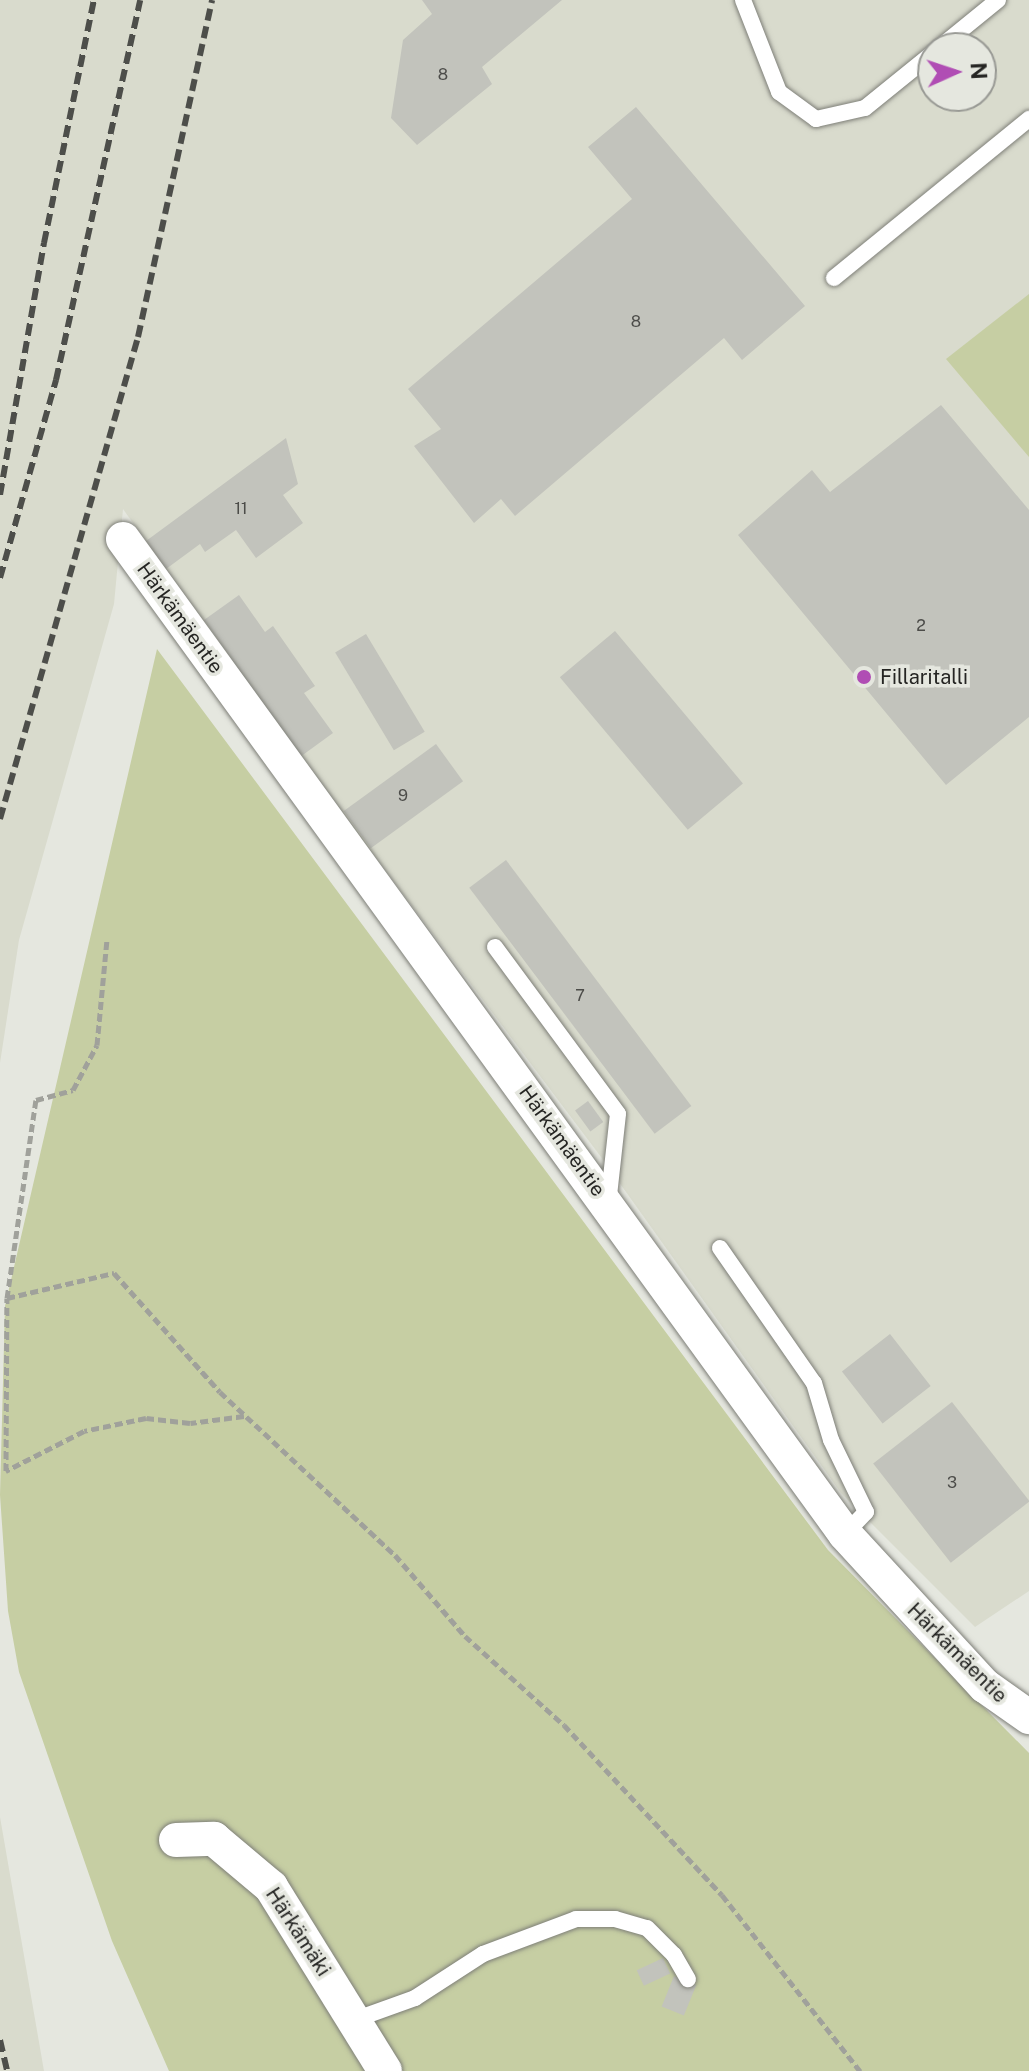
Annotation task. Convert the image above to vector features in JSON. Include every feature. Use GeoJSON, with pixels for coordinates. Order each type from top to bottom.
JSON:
{"type":"FeatureCollection","features":[{"type":"Feature","properties":{"kind":"street","name":"Härkämäentie"},"geometry":{"type":"LineString","coordinates":[[123,539],[845,1534],[985,1686],[1029,1717]]}},
{"type":"Feature","properties":{"kind":"street","name":"Härkämäki"},"geometry":{"type":"LineString","coordinates":[[176,1840],[214,1839],[271,1887],[385,2071]]}},
{"type":"Feature","properties":{"kind":"lane"},"geometry":{"type":"LineString","coordinates":[[743,0],[779,92],[816,119],[865,108],[917,66]]}},
{"type":"Feature","properties":{"kind":"lane"},"geometry":{"type":"LineString","coordinates":[[959,32],[998,0]]}},
{"type":"Feature","properties":{"kind":"lane"},"geometry":{"type":"LineString","coordinates":[[834,278],[1029,119]]}},
{"type":"Feature","properties":{"kind":"lane"},"geometry":{"type":"LineString","coordinates":[[495,947],[618,1114],[608,1205]]}},
{"type":"Feature","properties":{"kind":"lane"},"geometry":{"type":"LineString","coordinates":[[720,1248],[814,1383],[831,1440],[866,1512],[845,1534]]}},
{"type":"Feature","properties":{"kind":"lane"},"geometry":{"type":"LineString","coordinates":[[354,2020],[415,1998],[483,1954],[576,1919],[615,1919],[647,1928],[674,1955],[688,1979]]}},
{"type":"Feature","properties":{"kind":"path"},"geometry":{"type":"LineString","coordinates":[[107,939],[97,1045],[73,1090],[36,1100],[7,1298],[6,1471],[84,1431],[146,1418],[190,1423],[244,1416]]}},
{"type":"Feature","properties":{"kind":"path"},"geometry":{"type":"LineString","coordinates":[[7,1298],[114,1273],[244,1416],[395,1555],[465,1636],[574,1737],[722,1895],[860,2071]]}},
{"type":"Feature","properties":{"kind":"shaded area"},"geometry":{"type":"Polygon","coordinates":[[[0,0],[1029,0],[1029,1591],[975,1627],[841,1493],[601,1157],[300,757],[123,509],[114,604],[19,940],[0,1063],[0,0]]]}},
{"type":"Feature","properties":{"kind":"shaded area"},"geometry":{"type":"Polygon","coordinates":[[[0,1817],[44,2071],[0,2071],[0,1817]]]}},
{"type":"Feature","properties":{"kind":"green space"},"geometry":{"type":"Polygon","coordinates":[[[1029,294],[1029,457],[946,359],[1029,294]]]}},
{"type":"Feature","properties":{"kind":"green space"},"geometry":{"type":"Polygon","coordinates":[[[157,649],[828,1550],[1029,1753],[1029,2071],[169,2071],[112,1941],[19,1672],[8,1611],[0,1495],[5,1306],[157,649]]]}},
{"type":"Feature","properties":{"kind":"building"},"geometry":{"type":"Polygon","coordinates":[[[422,0],[562,0],[482,67],[492,84],[417,145],[391,118],[403,40],[432,14],[422,0]]]}},
{"type":"Feature","properties":{"kind":"building"},"geometry":{"type":"Polygon","coordinates":[[[636,107],[805,306],[742,360],[724,338],[515,516],[501,499],[474,523],[414,446],[441,429],[408,389],[632,199],[588,147],[636,107]]]}},
{"type":"Feature","properties":{"kind":"building"},"geometry":{"type":"Polygon","coordinates":[[[941,405],[1029,510],[1029,717],[946,785],[738,535],[812,470],[830,492],[941,405]]]}},
{"type":"Feature","properties":{"kind":"building"},"geometry":{"type":"Polygon","coordinates":[[[286,438],[298,484],[283,495],[303,523],[256,558],[236,530],[205,552],[200,544],[166,569],[146,541],[286,438]]]}},
{"type":"Feature","properties":{"kind":"building"},"geometry":{"type":"Polygon","coordinates":[[[239,595],[265,632],[273,626],[315,686],[304,693],[333,733],[300,757],[204,620],[239,595]]]}},
{"type":"Feature","properties":{"kind":"building"},"geometry":{"type":"Polygon","coordinates":[[[615,631],[743,783],[688,830],[560,677],[615,631]]]}},
{"type":"Feature","properties":{"kind":"building"},"geometry":{"type":"Polygon","coordinates":[[[366,634],[425,732],[394,750],[335,653],[366,634]]]}},
{"type":"Feature","properties":{"kind":"building"},"geometry":{"type":"Polygon","coordinates":[[[436,744],[463,781],[371,848],[344,811],[436,744]]]}},
{"type":"Feature","properties":{"kind":"building"},"geometry":{"type":"Polygon","coordinates":[[[506,860],[691,1106],[655,1134],[469,888],[506,860]]]}},
{"type":"Feature","properties":{"kind":"building"},"geometry":{"type":"Polygon","coordinates":[[[588,1101],[603,1122],[590,1131],[575,1110],[588,1101]]]}},
{"type":"Feature","properties":{"kind":"building"},"geometry":{"type":"Polygon","coordinates":[[[890,1334],[931,1386],[883,1424],[842,1372],[890,1334]]]}},
{"type":"Feature","properties":{"kind":"building"},"geometry":{"type":"Polygon","coordinates":[[[952,1402],[1029,1502],[951,1563],[873,1464],[952,1402]]]}},
{"type":"Feature","properties":{"kind":"building"},"geometry":{"type":"Polygon","coordinates":[[[663,1958],[670,1973],[644,1986],[637,1970],[663,1958]]]}},
{"type":"Feature","properties":{"kind":"building"},"geometry":{"type":"Polygon","coordinates":[[[674,1976],[696,1985],[684,2016],[662,2007],[674,1976]]]}},
{"type":"Feature","properties":{"kind":"railway"},"geometry":{"type":"LineString","coordinates":[[0,495],[44,243],[94,0]]}},
{"type":"Feature","properties":{"kind":"railway"},"geometry":{"type":"LineString","coordinates":[[0,578],[56,380],[140,0]]}},
{"type":"Feature","properties":{"kind":"railway"},"geometry":{"type":"LineString","coordinates":[[0,819],[138,337],[212,0]]}},
{"type":"Feature","properties":{"kind":"railway"},"geometry":{"type":"LineString","coordinates":[[0,2040],[7,2071]]}},
{"type":"Feature","properties":{"kind":"place","name":"Fillaritalli"},"geometry":{"type":"Point","coordinates":[864,677]}}]}
